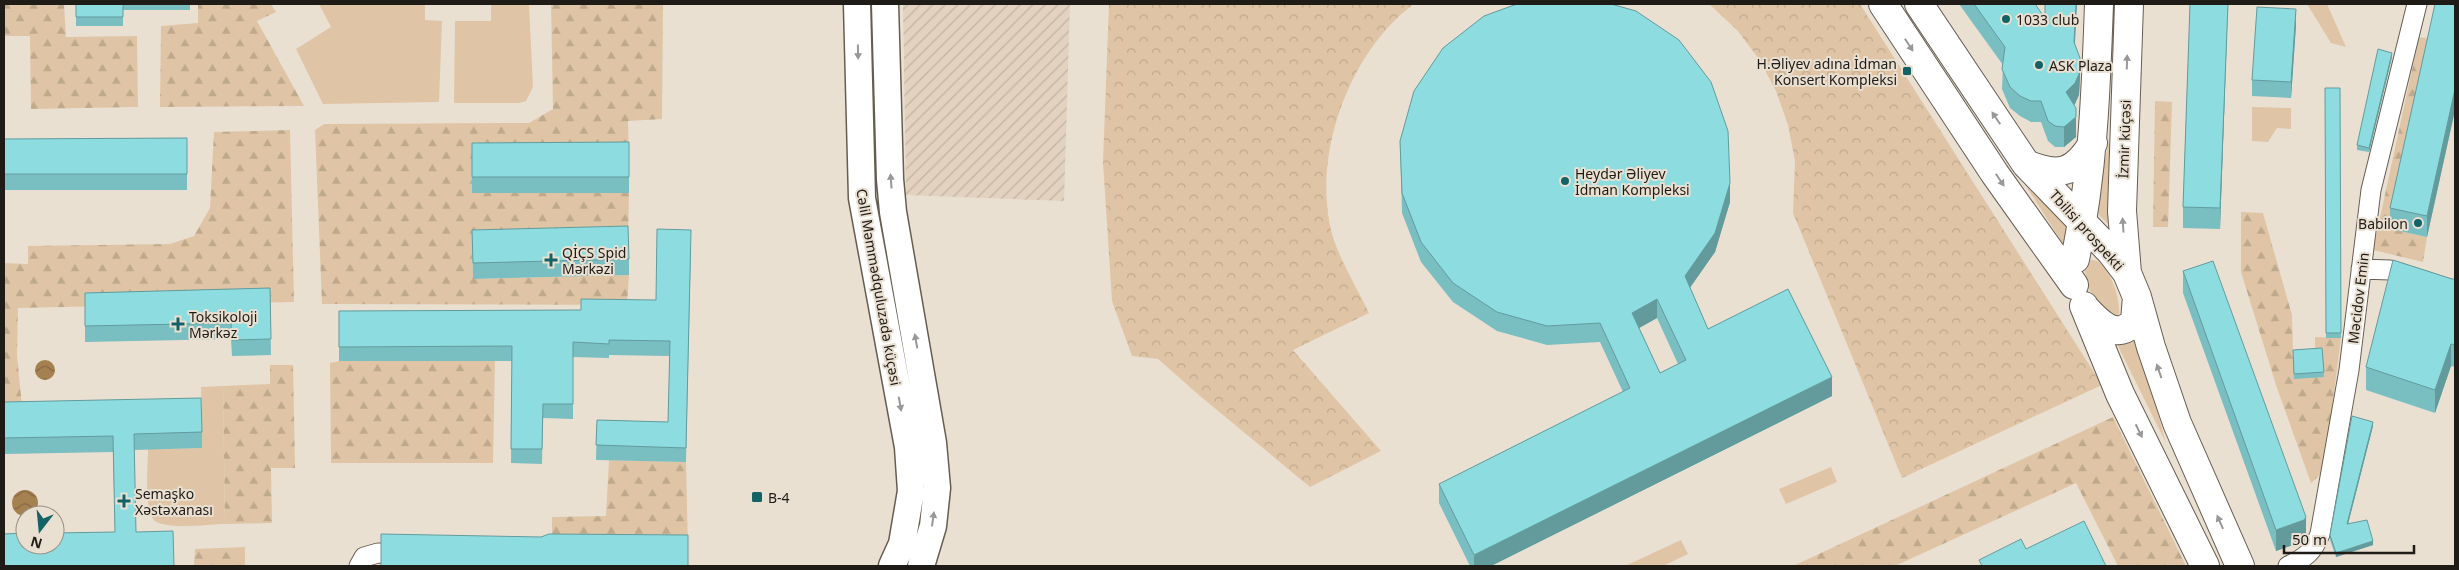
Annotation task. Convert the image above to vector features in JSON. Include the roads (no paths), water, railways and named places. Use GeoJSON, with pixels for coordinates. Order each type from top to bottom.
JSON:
{"type":"FeatureCollection","features":[{"type":"Feature","properties":{"kind":"main road","name":"Cəlil Məmmədquluzadə küçəsi"},"geometry":{"type":"LineString","coordinates":[[857,4],[862,198],[908,447],[911,491],[902,544],[892,566]]}},
{"type":"Feature","properties":{"kind":"main road","name":"Cəlil Məmmədquluzadə küçəsi"},"geometry":{"type":"LineString","coordinates":[[885,4],[890,179],[933,443],[937,488],[933,526],[921,566]]}},
{"type":"Feature","properties":{"kind":"main road"},"geometry":{"type":"LineString","coordinates":[[1883,4],[2001,182],[2078,283],[2104,327],[2114,331],[2123,330],[2135,321],[2125,274],[2098,246],[2090,246],[2078,253],[2078,283],[2120,394],[2205,566]]}},
{"type":"Feature","properties":{"kind":"main road","name":"Tbilisi prospekti"},"geometry":{"type":"LineString","coordinates":[[1919,4],[2026,164],[2082,223],[2125,274],[2177,423],[2240,566]]}},
{"type":"Feature","properties":{"kind":"main road"},"geometry":{"type":"LineString","coordinates":[[2078,283],[2082,223],[2093,143],[2100,4]]}},
{"type":"Feature","properties":{"kind":"main road","name":"İzmir küçəsi"},"geometry":{"type":"LineString","coordinates":[[2125,274],[2122,211],[2129,4]]}},
{"type":"Feature","properties":{"kind":"main road"},"geometry":{"type":"LineString","coordinates":[[2026,164],[2044,172],[2058,172],[2083,160],[2093,143]]}},
{"type":"Feature","properties":{"kind":"street","name":"Məcidov Emin"},"geometry":{"type":"LineString","coordinates":[[2288,566],[2307,557],[2316,546],[2320,534],[2349,370],[2371,190],[2417,4]]}},
{"type":"Feature","properties":{"kind":"street"},"geometry":{"type":"LineString","coordinates":[[2361,269],[2390,270],[2455,291]]}},
{"type":"Feature","properties":{"kind":"street"},"geometry":{"type":"LineString","coordinates":[[359,566],[364,556],[378,553],[426,554]]}},
{"type":"Feature","properties":{"kind":"water"},"geometry":{"type":"Polygon","coordinates":[[[45,360],[52,363],[55,370],[52,377],[45,380],[38,377],[35,370],[38,363],[45,360]]]}},
{"type":"Feature","properties":{"kind":"water"},"geometry":{"type":"Polygon","coordinates":[[[20,491],[30,491],[37,498],[38,505],[15,505],[15,511],[13,508],[13,498],[20,491]]]}},
{"type":"Feature","properties":{"kind":"place","name":"1033 club"},"geometry":{"type":"Point","coordinates":[2006,19]}},
{"type":"Feature","properties":{"kind":"place","name":"ASK Plaza"},"geometry":{"type":"Point","coordinates":[2039,65]}},
{"type":"Feature","properties":{"kind":"place","name":"H.Əliyev adına İdman Konsert Kompleksi"},"geometry":{"type":"Point","coordinates":[1907,71]}},
{"type":"Feature","properties":{"kind":"place","name":"Heydər Əliyev İdman Kompleksi"},"geometry":{"type":"Point","coordinates":[1565,181]}},
{"type":"Feature","properties":{"kind":"place","name":"Babilon"},"geometry":{"type":"Point","coordinates":[2418,223]}},
{"type":"Feature","properties":{"kind":"place","name":"QİÇS Spid Mərkəzi"},"geometry":{"type":"Point","coordinates":[551,260]}},
{"type":"Feature","properties":{"kind":"place","name":"Toksikoloji Mərkəz"},"geometry":{"type":"Point","coordinates":[178,324]}},
{"type":"Feature","properties":{"kind":"place","name":"B-4"},"geometry":{"type":"Point","coordinates":[757,497]}},
{"type":"Feature","properties":{"kind":"place","name":"Semaşko Xəstəxanası"},"geometry":{"type":"Point","coordinates":[124,501]}}]}
